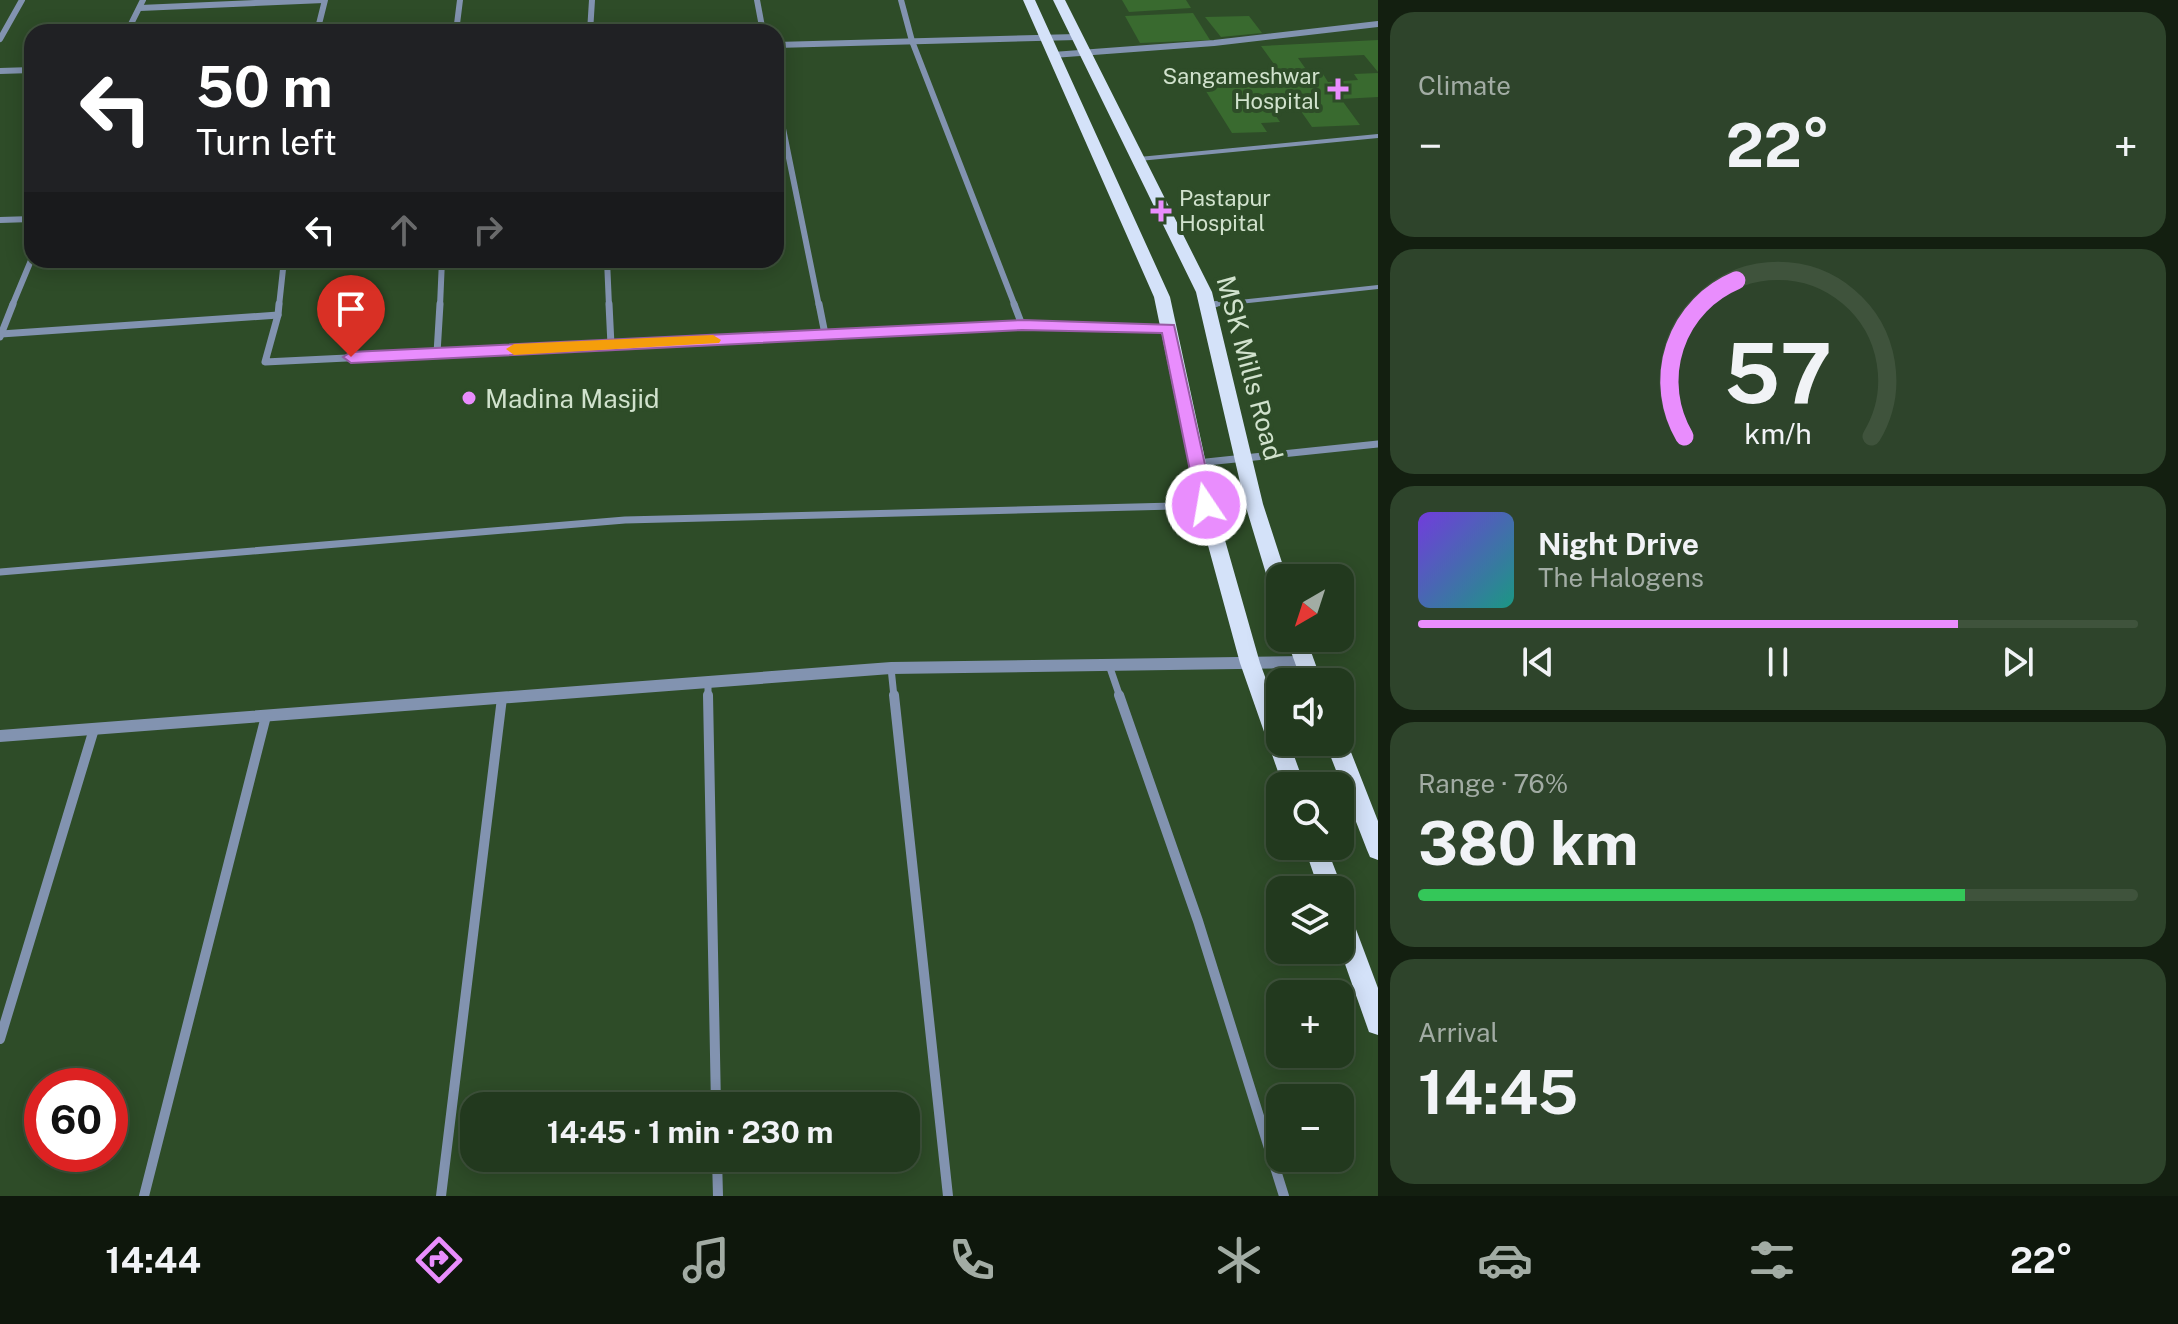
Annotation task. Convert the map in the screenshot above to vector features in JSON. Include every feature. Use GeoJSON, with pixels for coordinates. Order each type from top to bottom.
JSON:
{"type":"FeatureCollection","features":[{"type":"Feature","properties":{"kind":"main road"},"geometry":{"type":"LineString","coordinates":[[1029,0],[1162,297],[1206,505],[1250,663],[1289,772]]}},
{"type":"Feature","properties":{"kind":"main road","name":"MSK Mills Road"},"geometry":{"type":"LineString","coordinates":[[1059,0],[1208,306],[1254,504],[1273,564]]}},
{"type":"Feature","properties":{"kind":"main road"},"geometry":{"type":"LineString","coordinates":[[1341,756],[1378,850]]}},
{"type":"Feature","properties":{"kind":"main road"},"geometry":{"type":"LineString","coordinates":[[1354,955],[1378,1023]]}},
{"type":"Feature","properties":{"kind":"street"},"geometry":{"type":"LineString","coordinates":[[0,39],[22,0]]}},
{"type":"Feature","properties":{"kind":"street"},"geometry":{"type":"LineString","coordinates":[[131,24],[143,0]]}},
{"type":"Feature","properties":{"kind":"street"},"geometry":{"type":"LineString","coordinates":[[140,8],[325,0],[319,24]]}},
{"type":"Feature","properties":{"kind":"street"},"geometry":{"type":"LineString","coordinates":[[457,24],[460,0]]}},
{"type":"Feature","properties":{"kind":"street"},"geometry":{"type":"LineString","coordinates":[[590,24],[592,0]]}},
{"type":"Feature","properties":{"kind":"street"},"geometry":{"type":"LineString","coordinates":[[757,0],[762,24]]}},
{"type":"Feature","properties":{"kind":"street"},"geometry":{"type":"LineString","coordinates":[[901,0],[912,41],[1022,325]]}},
{"type":"Feature","properties":{"kind":"street"},"geometry":{"type":"LineString","coordinates":[[784,45],[1045,38],[1082,45],[1214,43],[1378,24]]}},
{"type":"Feature","properties":{"kind":"street"},"geometry":{"type":"LineString","coordinates":[[1053,55],[1082,45]]}},
{"type":"Feature","properties":{"kind":"street"},"geometry":{"type":"LineString","coordinates":[[0,71],[24,70]]}},
{"type":"Feature","properties":{"kind":"street"},"geometry":{"type":"LineString","coordinates":[[784,135],[825,334]]}},
{"type":"Feature","properties":{"kind":"street"},"geometry":{"type":"LineString","coordinates":[[0,220],[24,219]]}},
{"type":"Feature","properties":{"kind":"street"},"geometry":{"type":"LineString","coordinates":[[28,268],[1,336],[278,315]]}},
{"type":"Feature","properties":{"kind":"street"},"geometry":{"type":"LineString","coordinates":[[283,268],[278,315],[265,362],[1022,325],[1169,329]]}},
{"type":"Feature","properties":{"kind":"street"},"geometry":{"type":"LineString","coordinates":[[437,353],[442,268]]}},
{"type":"Feature","properties":{"kind":"street"},"geometry":{"type":"LineString","coordinates":[[607,268],[611,345]]}},
{"type":"Feature","properties":{"kind":"street"},"geometry":{"type":"LineString","coordinates":[[1197,463],[1378,444]]}},
{"type":"Feature","properties":{"kind":"street"},"geometry":{"type":"LineString","coordinates":[[0,572],[625,520],[1254,504]]}},
{"type":"Feature","properties":{"kind":"street"},"geometry":{"type":"LineString","coordinates":[[0,736],[891,668],[1250,663],[1282,668]]}},
{"type":"Feature","properties":{"kind":"street"},"geometry":{"type":"LineString","coordinates":[[1109,665],[1198,921],[1284,1196]]}},
{"type":"Feature","properties":{"kind":"street"},"geometry":{"type":"LineString","coordinates":[[891,668],[948,1196]]}},
{"type":"Feature","properties":{"kind":"street"},"geometry":{"type":"LineString","coordinates":[[708,682],[716,1092]]}},
{"type":"Feature","properties":{"kind":"street"},"geometry":{"type":"LineString","coordinates":[[441,1196],[502,698]]}},
{"type":"Feature","properties":{"kind":"street"},"geometry":{"type":"LineString","coordinates":[[144,1196],[266,716]]}},
{"type":"Feature","properties":{"kind":"street"},"geometry":{"type":"LineString","coordinates":[[0,1039],[94,729]]}},
{"type":"Feature","properties":{"kind":"street"},"geometry":{"type":"LineString","coordinates":[[717,1172],[718,1196]]}},
{"type":"Feature","properties":{"kind":"lane"},"geometry":{"type":"LineString","coordinates":[[1138,159],[1378,136]]}},
{"type":"Feature","properties":{"kind":"lane"},"geometry":{"type":"LineString","coordinates":[[1208,306],[1378,287]]}},
{"type":"Feature","properties":{"kind":"building"},"geometry":{"type":"Polygon","coordinates":[[[1122,0],[1186,0],[1191,8],[1129,12],[1122,0]]]}},
{"type":"Feature","properties":{"kind":"building"},"geometry":{"type":"Polygon","coordinates":[[[1193,13],[1210,40],[1140,43],[1125,16],[1193,13]]]}},
{"type":"Feature","properties":{"kind":"building"},"geometry":{"type":"Polygon","coordinates":[[[1249,16],[1262,33],[1221,37],[1205,17],[1249,16]]]}},
{"type":"Feature","properties":{"kind":"building"},"geometry":{"type":"Polygon","coordinates":[[[1378,40],[1378,72],[1364,55],[1298,58],[1310,75],[1323,74],[1328,82],[1358,80],[1354,74],[1378,73],[1378,97],[1341,99],[1360,125],[1312,127],[1289,94],[1262,95],[1280,122],[1261,123],[1267,132],[1232,133],[1194,72],[1241,70],[1254,88],[1290,86],[1261,46],[1378,40]]]}},
{"type":"Feature","properties":{"kind":"slow traffic"},"geometry":{"type":"LineString","coordinates":[[514,349],[713,340]]}},
{"type":"Feature","properties":{"kind":"place","name":"Sangameshwar Hospital"},"geometry":{"type":"Point","coordinates":[1338,89]}},
{"type":"Feature","properties":{"kind":"place","name":"Pastapur Hospital"},"geometry":{"type":"Point","coordinates":[1161,211]}},
{"type":"Feature","properties":{"kind":"place","name":"Madina Masjid"},"geometry":{"type":"Point","coordinates":[469,398]}},
{"type":"Feature","properties":{"kind":"route"},"geometry":{"type":"LineString","coordinates":[[351,357],[1022,325],[1169,329],[1206,505]]}}]}
